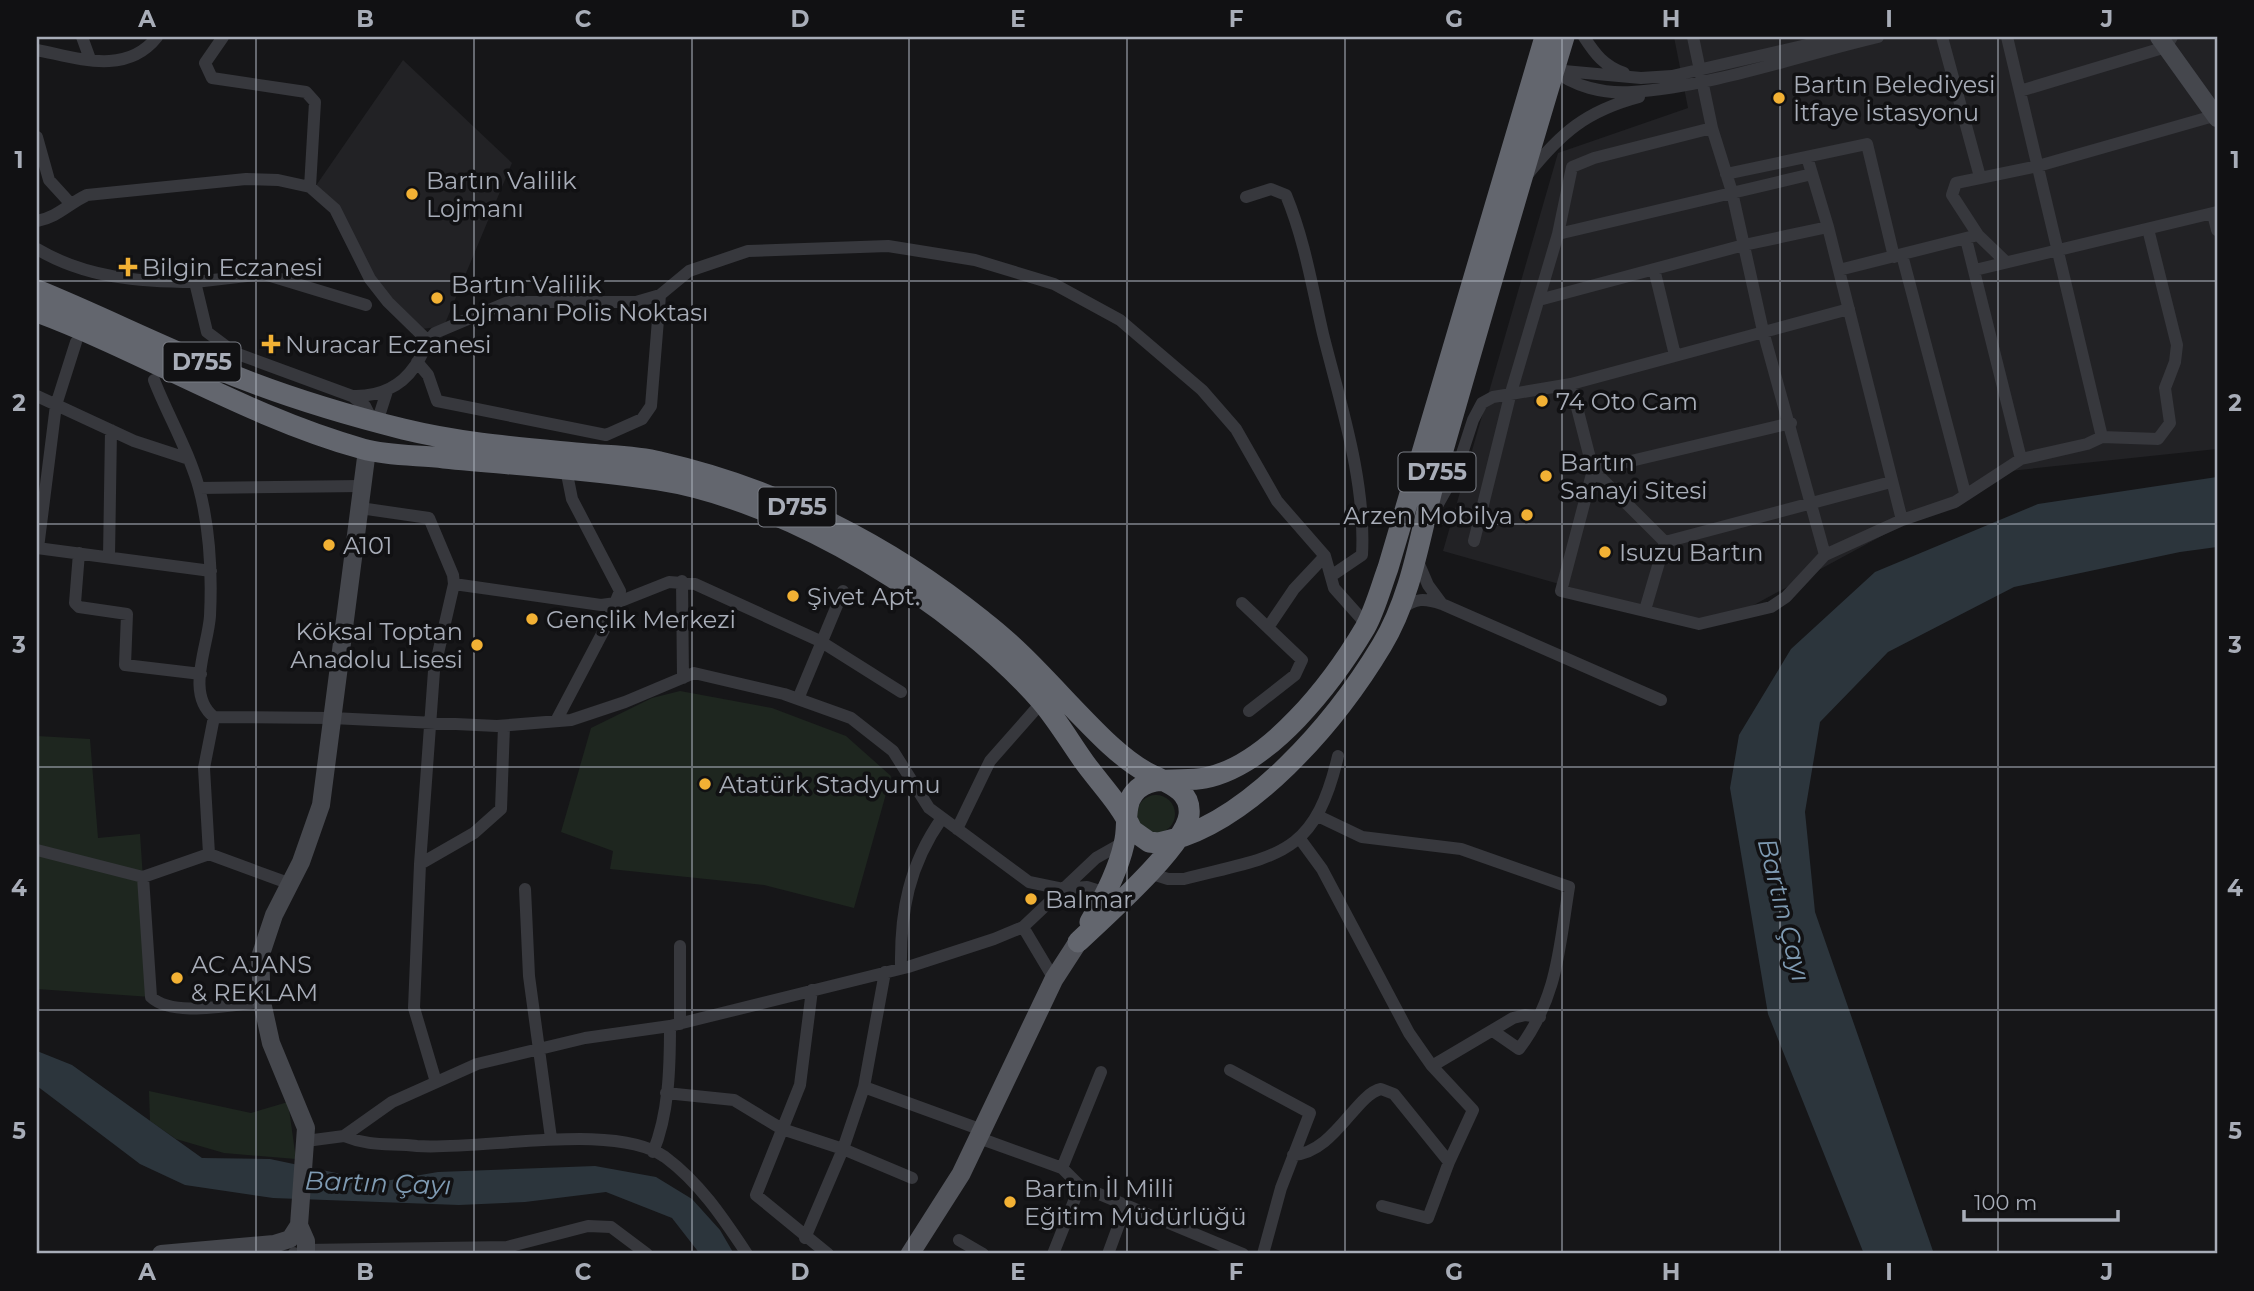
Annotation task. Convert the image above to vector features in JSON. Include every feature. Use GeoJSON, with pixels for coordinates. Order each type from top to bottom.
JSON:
{"type":"FeatureCollection","features":[{"type":"Feature","properties":{"kind":"highway","name":"D755"},"geometry":{"type":"LineString","coordinates":[[37,312],[76,327],[216,394],[306,430],[367,450],[661,480],[723,495],[790,522],[863,561],[925,600],[984,644],[1042,702],[1131,833],[1158,843],[1224,819],[1280,774],[1348,694],[1383,644],[1398,611],[1416,557],[1554,70],[1551,37]]}},
{"type":"Feature","properties":{"kind":"highway","name":"D755"},"geometry":{"type":"LineString","coordinates":[[37,290],[214,368],[290,397],[470,443],[657,461],[729,480],[800,508],[874,545],[986,622],[1112,747],[1163,781],[1205,778],[1232,769],[1252,757],[1308,706],[1367,625],[1388,568],[1526,100],[1551,37]]}},
{"type":"Feature","properties":{"kind":"highway"},"geometry":{"type":"LineString","coordinates":[[367,450],[372,420]]}},
{"type":"Feature","properties":{"kind":"highway"},"geometry":{"type":"LineString","coordinates":[[1078,942],[1103,899],[1131,833],[1127,810],[1135,791],[1143,785],[1163,781],[1173,785],[1187,800],[1188,820],[1149,873],[1103,899]]}},
{"type":"Feature","properties":{"kind":"main road"},"geometry":{"type":"LineString","coordinates":[[2166,40],[2217,116]]}},
{"type":"Feature","properties":{"kind":"main road"},"geometry":{"type":"LineString","coordinates":[[161,1254],[298,1246],[306,1128],[271,1043],[262,1002],[260,957],[288,883],[301,862],[321,805],[367,450]]}},
{"type":"Feature","properties":{"kind":"main road"},"geometry":{"type":"LineString","coordinates":[[910,1254],[961,1174],[1054,979],[1078,942]]}},
{"type":"Feature","properties":{"kind":"street"},"geometry":{"type":"LineString","coordinates":[[82,37],[90,59]]}},
{"type":"Feature","properties":{"kind":"street"},"geometry":{"type":"LineString","coordinates":[[37,50],[118,63],[151,44],[157,37]]}},
{"type":"Feature","properties":{"kind":"street"},"geometry":{"type":"LineString","coordinates":[[223,37],[205,63],[212,78],[306,92],[316,102],[310,187]]}},
{"type":"Feature","properties":{"kind":"street"},"geometry":{"type":"LineString","coordinates":[[1584,37],[1596,55],[1611,68],[1641,78]]}},
{"type":"Feature","properties":{"kind":"street"},"geometry":{"type":"LineString","coordinates":[[1693,37],[1698,77],[1732,192],[1763,331],[1791,423],[1825,555]]}},
{"type":"Feature","properties":{"kind":"street"},"geometry":{"type":"LineString","coordinates":[[1521,183],[1553,143],[1583,118],[1608,105],[1841,37]]}},
{"type":"Feature","properties":{"kind":"street"},"geometry":{"type":"LineString","coordinates":[[1554,70],[1571,83],[1631,93],[1878,37]]}},
{"type":"Feature","properties":{"kind":"street"},"geometry":{"type":"LineString","coordinates":[[1942,37],[1980,177]]}},
{"type":"Feature","properties":{"kind":"street"},"geometry":{"type":"LineString","coordinates":[[2007,37],[2102,438]]}},
{"type":"Feature","properties":{"kind":"street"},"geometry":{"type":"LineString","coordinates":[[2020,91],[2166,40]]}},
{"type":"Feature","properties":{"kind":"street"},"geometry":{"type":"LineString","coordinates":[[1526,100],[1544,75],[1554,70],[1641,78],[1698,77]]}},
{"type":"Feature","properties":{"kind":"street"},"geometry":{"type":"LineString","coordinates":[[2021,459],[1975,270],[1972,237],[1951,191],[1956,183],[2038,166],[2217,116]]}},
{"type":"Feature","properties":{"kind":"street"},"geometry":{"type":"LineString","coordinates":[[1474,541],[1510,396],[1558,234],[1572,167],[1594,158],[1712,128]]}},
{"type":"Feature","properties":{"kind":"street"},"geometry":{"type":"LineString","coordinates":[[37,137],[49,180],[70,203]]}},
{"type":"Feature","properties":{"kind":"street"},"geometry":{"type":"LineString","coordinates":[[1726,174],[1867,145],[1965,493]]}},
{"type":"Feature","properties":{"kind":"street"},"geometry":{"type":"LineString","coordinates":[[1807,157],[1828,227],[1902,520]]}},
{"type":"Feature","properties":{"kind":"street"},"geometry":{"type":"LineString","coordinates":[[1558,234],[1812,174]]}},
{"type":"Feature","properties":{"kind":"street"},"geometry":{"type":"LineString","coordinates":[[37,221],[54,218],[70,203],[87,195],[246,179],[278,180],[310,187],[335,209],[370,279],[388,302],[427,340]]}},
{"type":"Feature","properties":{"kind":"street"},"geometry":{"type":"LineString","coordinates":[[1246,197],[1271,189],[1286,195],[1306,250],[1347,432],[1364,522],[1362,555],[1331,576]]}},
{"type":"Feature","properties":{"kind":"street"},"geometry":{"type":"LineString","coordinates":[[1975,270],[2215,213],[2217,230]]}},
{"type":"Feature","properties":{"kind":"street"},"geometry":{"type":"LineString","coordinates":[[1539,300],[1744,245],[1828,227]]}},
{"type":"Feature","properties":{"kind":"street"},"geometry":{"type":"LineString","coordinates":[[1571,384],[1593,470],[1561,591],[1699,624],[1771,607],[1786,597],[1825,555],[1902,520],[1949,505],[2021,459],[2102,438],[2154,440],[2165,433],[2169,423],[2165,388],[2175,362],[2177,345],[2148,229]]}},
{"type":"Feature","properties":{"kind":"street"},"geometry":{"type":"LineString","coordinates":[[1839,270],[1972,237]]}},
{"type":"Feature","properties":{"kind":"street"},"geometry":{"type":"LineString","coordinates":[[1972,237],[2006,262]]}},
{"type":"Feature","properties":{"kind":"street"},"geometry":{"type":"LineString","coordinates":[[195,282],[207,332],[235,353],[352,396],[369,397],[387,391],[417,362],[427,340],[435,333],[508,302],[636,302],[660,295],[689,271],[748,251],[888,246],[975,260],[1054,284],[1120,320],[1202,390],[1236,429],[1277,501],[1325,556],[1334,588],[1367,625]]}},
{"type":"Feature","properties":{"kind":"street"},"geometry":{"type":"LineString","coordinates":[[37,249],[100,275],[145,282],[195,282],[264,274],[366,305]]}},
{"type":"Feature","properties":{"kind":"street"},"geometry":{"type":"LineString","coordinates":[[1654,269],[1675,355]]}},
{"type":"Feature","properties":{"kind":"street"},"geometry":{"type":"LineString","coordinates":[[417,362],[428,375],[437,401],[606,435],[642,419],[651,406],[660,295]]}},
{"type":"Feature","properties":{"kind":"street"},"geometry":{"type":"LineString","coordinates":[[1421,534],[1456,472],[1472,420],[1482,403],[1493,397],[1571,384],[1849,309]]}},
{"type":"Feature","properties":{"kind":"street"},"geometry":{"type":"LineString","coordinates":[[76,342],[56,405],[37,548],[211,571]]}},
{"type":"Feature","properties":{"kind":"street"},"geometry":{"type":"LineString","coordinates":[[155,380],[199,488],[211,571],[210,619],[201,674],[203,704],[214,717],[332,718],[504,726],[571,720],[625,702],[694,673],[797,699],[851,718],[894,751],[929,808],[1029,883],[1103,899]]}},
{"type":"Feature","properties":{"kind":"street"},"geometry":{"type":"LineString","coordinates":[[352,396],[365,406],[372,420],[380,413],[387,391]]}},
{"type":"Feature","properties":{"kind":"street"},"geometry":{"type":"LineString","coordinates":[[37,396],[111,430],[186,458]]}},
{"type":"Feature","properties":{"kind":"street"},"geometry":{"type":"LineString","coordinates":[[1593,470],[1791,423]]}},
{"type":"Feature","properties":{"kind":"street"},"geometry":{"type":"LineString","coordinates":[[108,557],[111,430]]}},
{"type":"Feature","properties":{"kind":"street"},"geometry":{"type":"LineString","coordinates":[[556,721],[620,591],[572,499],[566,469]]}},
{"type":"Feature","properties":{"kind":"street"},"geometry":{"type":"LineString","coordinates":[[1593,470],[1665,542]]}},
{"type":"Feature","properties":{"kind":"street"},"geometry":{"type":"LineString","coordinates":[[1665,542],[1891,482]]}},
{"type":"Feature","properties":{"kind":"street"},"geometry":{"type":"LineString","coordinates":[[199,488],[362,486]]}},
{"type":"Feature","properties":{"kind":"street"},"geometry":{"type":"LineString","coordinates":[[360,508],[429,518],[451,568],[454,584],[434,671],[420,864],[414,1008],[436,1082]]}},
{"type":"Feature","properties":{"kind":"street"},"geometry":{"type":"LineString","coordinates":[[1645,610],[1665,542]]}},
{"type":"Feature","properties":{"kind":"street"},"geometry":{"type":"LineString","coordinates":[[79,553],[75,603],[79,607],[127,614],[125,665],[201,674]]}},
{"type":"Feature","properties":{"kind":"street"},"geometry":{"type":"LineString","coordinates":[[1269,626],[1294,589],[1325,556]]}},
{"type":"Feature","properties":{"kind":"street"},"geometry":{"type":"LineString","coordinates":[[1416,557],[1428,585],[1442,604]]}},
{"type":"Feature","properties":{"kind":"street"},"geometry":{"type":"LineString","coordinates":[[682,581],[682,678]]}},
{"type":"Feature","properties":{"kind":"street"},"geometry":{"type":"LineString","coordinates":[[454,584],[601,605],[616,603],[669,582],[695,584],[820,641],[901,692]]}},
{"type":"Feature","properties":{"kind":"street"},"geometry":{"type":"LineString","coordinates":[[797,699],[844,591]]}},
{"type":"Feature","properties":{"kind":"street"},"geometry":{"type":"LineString","coordinates":[[1398,611],[1413,601],[1425,598],[1661,701]]}},
{"type":"Feature","properties":{"kind":"street"},"geometry":{"type":"LineString","coordinates":[[1242,603],[1302,660],[1295,675],[1250,711]]}},
{"type":"Feature","properties":{"kind":"street"},"geometry":{"type":"LineString","coordinates":[[957,830],[990,761],[1042,702]]}},
{"type":"Feature","properties":{"kind":"street"},"geometry":{"type":"LineString","coordinates":[[208,854],[204,768],[214,717]]}},
{"type":"Feature","properties":{"kind":"street"},"geometry":{"type":"LineString","coordinates":[[420,864],[474,833],[501,809],[504,726]]}},
{"type":"Feature","properties":{"kind":"street"},"geometry":{"type":"LineString","coordinates":[[1149,873],[1168,879],[1184,879],[1277,852],[1300,839],[1318,816],[1338,756]]}},
{"type":"Feature","properties":{"kind":"street"},"geometry":{"type":"LineString","coordinates":[[1318,816],[1362,837],[1461,849],[1569,887],[1556,974],[1540,1017],[1518,1049],[1493,1031]]}},
{"type":"Feature","properties":{"kind":"street"},"geometry":{"type":"LineString","coordinates":[[901,968],[900,925],[908,888],[924,844],[942,818]]}},
{"type":"Feature","properties":{"kind":"street"},"geometry":{"type":"LineString","coordinates":[[306,1146],[344,1136],[392,1102],[477,1064],[585,1038],[675,1025],[901,968],[1023,927],[1096,858],[1131,833]]}},
{"type":"Feature","properties":{"kind":"street"},"geometry":{"type":"LineString","coordinates":[[1300,839],[1322,869],[1372,965],[1432,1066],[1473,1110],[1449,1162],[1428,1218],[1382,1206]]}},
{"type":"Feature","properties":{"kind":"street"},"geometry":{"type":"LineString","coordinates":[[37,850],[143,877],[208,854],[288,883]]}},
{"type":"Feature","properties":{"kind":"street"},"geometry":{"type":"LineString","coordinates":[[143,877],[151,997],[167,1008],[262,1002]]}},
{"type":"Feature","properties":{"kind":"street"},"geometry":{"type":"LineString","coordinates":[[525,889],[529,976],[551,1138]]}},
{"type":"Feature","properties":{"kind":"street"},"geometry":{"type":"LineString","coordinates":[[1023,927],[1054,979]]}},
{"type":"Feature","properties":{"kind":"street"},"geometry":{"type":"LineString","coordinates":[[653,1152],[659,1136],[675,1025],[680,946]]}},
{"type":"Feature","properties":{"kind":"street"},"geometry":{"type":"LineString","coordinates":[[805,1238],[843,1149],[864,1087],[886,972]]}},
{"type":"Feature","properties":{"kind":"street"},"geometry":{"type":"LineString","coordinates":[[812,990],[800,1085],[756,1195],[805,1238],[828,1254]]}},
{"type":"Feature","properties":{"kind":"street"},"geometry":{"type":"LineString","coordinates":[[1432,1066],[1519,1016],[1540,1017]]}},
{"type":"Feature","properties":{"kind":"street"},"geometry":{"type":"LineString","coordinates":[[1230,1070],[1310,1113],[1293,1155],[1263,1254]]}},
{"type":"Feature","properties":{"kind":"street"},"geometry":{"type":"LineString","coordinates":[[1062,1168],[1101,1072]]}},
{"type":"Feature","properties":{"kind":"street"},"geometry":{"type":"LineString","coordinates":[[864,1087],[1062,1168],[1080,1186],[1243,1254]]}},
{"type":"Feature","properties":{"kind":"street"},"geometry":{"type":"LineString","coordinates":[[1293,1155],[1316,1147],[1343,1125],[1369,1094],[1381,1089],[1394,1094],[1449,1162]]}},
{"type":"Feature","properties":{"kind":"street"},"geometry":{"type":"LineString","coordinates":[[666,1093],[734,1100],[782,1129],[843,1149],[912,1178]]}},
{"type":"Feature","properties":{"kind":"street"},"geometry":{"type":"LineString","coordinates":[[344,1136],[367,1145],[443,1148],[551,1138],[631,1143],[663,1155],[702,1189],[747,1254]]}},
{"type":"Feature","properties":{"kind":"street"},"geometry":{"type":"LineString","coordinates":[[1053,1254],[1080,1186]]}},
{"type":"Feature","properties":{"kind":"street"},"geometry":{"type":"LineString","coordinates":[[1108,1254],[1126,1205]]}},
{"type":"Feature","properties":{"kind":"street"},"geometry":{"type":"LineString","coordinates":[[298,1246],[508,1251],[589,1226],[611,1227],[647,1254]]}},
{"type":"Feature","properties":{"kind":"street"},"geometry":{"type":"LineString","coordinates":[[960,1240],[983,1254]]}},
{"type":"Feature","properties":{"kind":"shaded area"},"geometry":{"type":"Polygon","coordinates":[[[1674,37],[2217,37],[2217,449],[2000,472],[1739,613],[1693,622],[1443,551],[1558,153],[1688,108],[1674,37]]]}},
{"type":"Feature","properties":{"kind":"shaded area","name":"Bartın Valilik Lojmanı"},"geometry":{"type":"Polygon","coordinates":[[[403,60],[512,163],[444,326],[422,329],[384,292],[315,187],[403,60]]]}},
{"type":"Feature","properties":{"kind":"shaded area","name":"Atatürk Stadyumu"},"geometry":{"type":"Polygon","coordinates":[[[680,691],[772,708],[846,736],[891,776],[854,908],[764,885],[610,869],[613,851],[561,832],[591,728],[652,698],[680,691]]]}},
{"type":"Feature","properties":{"kind":"shaded area"},"geometry":{"type":"Polygon","coordinates":[[[37,736],[90,739],[98,838],[140,834],[151,997],[37,989],[37,736]]]}},
{"type":"Feature","properties":{"kind":"shaded area"},"geometry":{"type":"Polygon","coordinates":[[[1156,795],[1169,801],[1175,814],[1169,827],[1156,833],[1143,827],[1137,814],[1143,801],[1156,795]]]}},
{"type":"Feature","properties":{"kind":"shaded area"},"geometry":{"type":"Polygon","coordinates":[[[149,1091],[251,1113],[288,1102],[296,1159],[224,1153],[176,1139],[150,1121],[149,1091]]]}},
{"type":"Feature","properties":{"kind":"water","name":"Bartın Çayı"},"geometry":{"type":"Polygon","coordinates":[[[2217,477],[2217,547],[2180,552],[2014,587],[1888,652],[1820,722],[1805,812],[1815,912],[1934,1254],[1864,1254],[1768,1014],[1730,788],[1739,735],[1791,649],[1875,572],[2038,504],[2217,477]]]}},
{"type":"Feature","properties":{"kind":"water","name":"Bartın Çayı"},"geometry":{"type":"Polygon","coordinates":[[[37,1051],[72,1065],[202,1158],[270,1159],[379,1182],[438,1172],[595,1166],[656,1177],[692,1199],[720,1230],[734,1254],[700,1254],[672,1218],[606,1192],[525,1202],[459,1205],[273,1198],[185,1185],[140,1164],[37,1086],[37,1051]]]}},
{"type":"Feature","properties":{"kind":"place","name":"Bartın Belediyesi İtfaye İstasyonu"},"geometry":{"type":"Point","coordinates":[1779,98]}},
{"type":"Feature","properties":{"kind":"place","name":"Bartın Valilik Lojmanı"},"geometry":{"type":"Point","coordinates":[412,194]}},
{"type":"Feature","properties":{"kind":"place","name":"Bilgin Eczanesi"},"geometry":{"type":"Point","coordinates":[128,267]}},
{"type":"Feature","properties":{"kind":"place","name":"Bartın Valilik Lojmanı Polis Noktası"},"geometry":{"type":"Point","coordinates":[437,298]}},
{"type":"Feature","properties":{"kind":"place","name":"Nuracar Eczanesi"},"geometry":{"type":"Point","coordinates":[271,344]}},
{"type":"Feature","properties":{"kind":"place","name":"74 Oto Cam"},"geometry":{"type":"Point","coordinates":[1542,401]}},
{"type":"Feature","properties":{"kind":"place","name":"Bartın Sanayi Sitesi"},"geometry":{"type":"Point","coordinates":[1546,476]}},
{"type":"Feature","properties":{"kind":"place","name":"Arzen Mobilya"},"geometry":{"type":"Point","coordinates":[1527,515]}},
{"type":"Feature","properties":{"kind":"place","name":"A101"},"geometry":{"type":"Point","coordinates":[329,545]}},
{"type":"Feature","properties":{"kind":"place","name":"Isuzu Bartın"},"geometry":{"type":"Point","coordinates":[1605,552]}},
{"type":"Feature","properties":{"kind":"place","name":"Şivet Apt."},"geometry":{"type":"Point","coordinates":[793,596]}},
{"type":"Feature","properties":{"kind":"place","name":"Gençlik Merkezi"},"geometry":{"type":"Point","coordinates":[532,619]}},
{"type":"Feature","properties":{"kind":"place","name":"Köksal Toptan Anadolu Lisesi"},"geometry":{"type":"Point","coordinates":[477,645]}},
{"type":"Feature","properties":{"kind":"place","name":"Atatürk Stadyumu"},"geometry":{"type":"Point","coordinates":[705,784]}},
{"type":"Feature","properties":{"kind":"place","name":"Balmar"},"geometry":{"type":"Point","coordinates":[1031,899]}},
{"type":"Feature","properties":{"kind":"place","name":"AC AJANS & REKLAM"},"geometry":{"type":"Point","coordinates":[177,978]}},
{"type":"Feature","properties":{"kind":"place","name":"Bartın İl Milli Eğitim Müdürlüğü"},"geometry":{"type":"Point","coordinates":[1010,1202]}}]}
